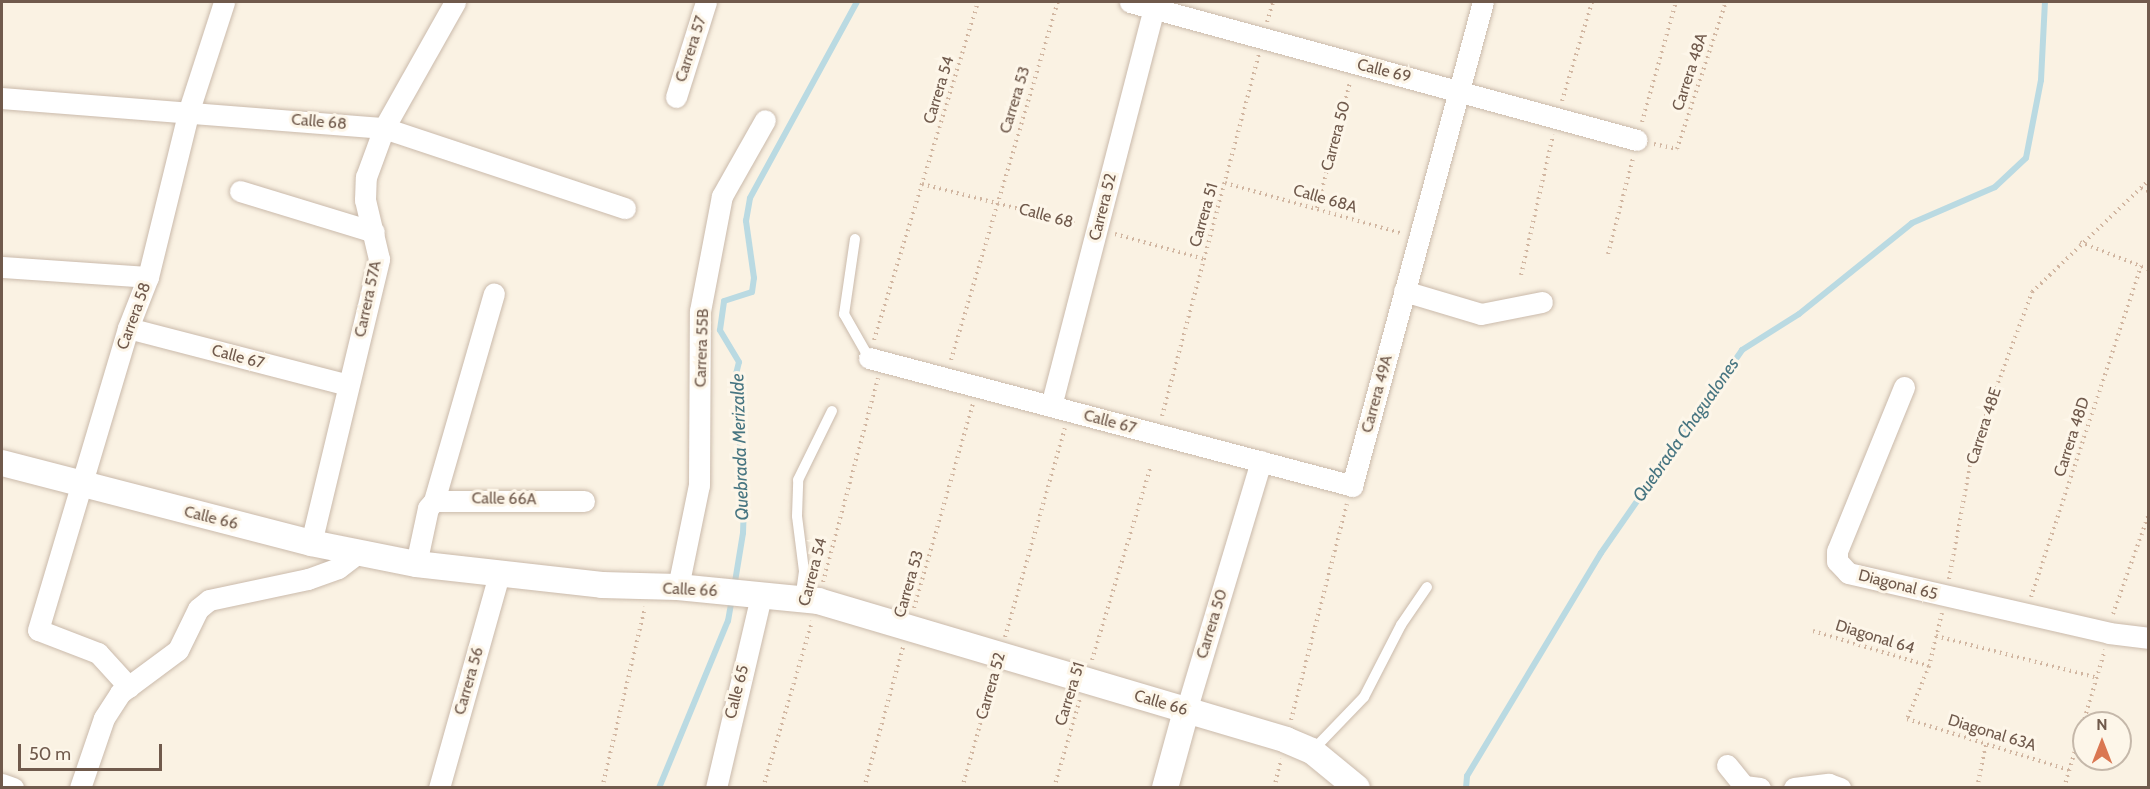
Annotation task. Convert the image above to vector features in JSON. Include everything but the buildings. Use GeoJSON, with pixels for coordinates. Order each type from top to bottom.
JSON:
{"type":"FeatureCollection","features":[{"type":"Feature","properties":{"kind":"street","name":"Carrera 58"},"geometry":{"type":"LineString","coordinates":[[129,687],[98,653],[38,630],[128,328],[148,277],[189,110],[224,2]]}},
{"type":"Feature","properties":{"kind":"street","name":"Carrera 57A"},"geometry":{"type":"LineString","coordinates":[[311,543],[379,260],[365,200],[366,177],[384,128],[455,2]]}},
{"type":"Feature","properties":{"kind":"street","name":"Carrera 57"},"geometry":{"type":"LineString","coordinates":[[676,97],[706,2]]}},
{"type":"Feature","properties":{"kind":"street","name":"Calle 69"},"geometry":{"type":"LineString","coordinates":[[1130,2],[1637,140]]}},
{"type":"Feature","properties":{"kind":"street","name":"Carrera 49A"},"geometry":{"type":"LineString","coordinates":[[1352,486],[1483,2]]}},
{"type":"Feature","properties":{"kind":"street","name":"Carrera 52"},"geometry":{"type":"LineString","coordinates":[[1061,409],[1097,230],[1154,8]]}},
{"type":"Feature","properties":{"kind":"street","name":"Calle 68"},"geometry":{"type":"LineString","coordinates":[[2,98],[189,110],[384,128],[625,208]]}},
{"type":"Feature","properties":{"kind":"street","name":"Carrera 55B"},"geometry":{"type":"LineString","coordinates":[[678,587],[699,485],[700,311],[722,196],[765,120]]}},
{"type":"Feature","properties":{"kind":"street"},"geometry":{"type":"LineString","coordinates":[[240,191],[374,232]]}},
{"type":"Feature","properties":{"kind":"street"},"geometry":{"type":"LineString","coordinates":[[2,267],[148,277]]}},
{"type":"Feature","properties":{"kind":"street"},"geometry":{"type":"LineString","coordinates":[[1404,291],[1480,314],[1542,302]]}},
{"type":"Feature","properties":{"kind":"street"},"geometry":{"type":"LineString","coordinates":[[417,564],[431,504],[495,293]]}},
{"type":"Feature","properties":{"kind":"street","name":"Calle 67"},"geometry":{"type":"LineString","coordinates":[[128,328],[348,385]]}},
{"type":"Feature","properties":{"kind":"street","name":"Calle 67"},"geometry":{"type":"LineString","coordinates":[[876,360],[1352,486]]}},
{"type":"Feature","properties":{"kind":"street","name":"Diagonal 65"},"geometry":{"type":"LineString","coordinates":[[1904,387],[1837,561],[1848,573],[1946,597],[2148,638]]}},
{"type":"Feature","properties":{"kind":"street","name":"Carrera 50"},"geometry":{"type":"LineString","coordinates":[[1165,788],[1261,461]]}},
{"type":"Feature","properties":{"kind":"street","name":"Calle 66"},"geometry":{"type":"LineString","coordinates":[[2,463],[80,486],[311,543],[417,564],[499,575],[650,588],[678,587],[809,601],[909,628],[1286,740],[1312,751],[1357,788]]}},
{"type":"Feature","properties":{"kind":"street","name":"Calle 66A"},"geometry":{"type":"LineString","coordinates":[[431,504],[584,501]]}},
{"type":"Feature","properties":{"kind":"street"},"geometry":{"type":"LineString","coordinates":[[80,788],[104,718],[129,687],[178,650],[198,609],[209,600],[308,579],[338,568],[358,553]]}},
{"type":"Feature","properties":{"kind":"street","name":"Carrera 56"},"geometry":{"type":"LineString","coordinates":[[439,788],[499,575]]}},
{"type":"Feature","properties":{"kind":"street","name":"Calle 65"},"geometry":{"type":"LineString","coordinates":[[716,788],[759,596]]}},
{"type":"Feature","properties":{"kind":"street"},"geometry":{"type":"LineString","coordinates":[[1727,765],[1744,786],[1760,788]]}},
{"type":"Feature","properties":{"kind":"street"},"geometry":{"type":"LineString","coordinates":[[2,784],[13,788]]}},
{"type":"Feature","properties":{"kind":"street"},"geometry":{"type":"LineString","coordinates":[[1794,788],[1829,784],[1840,788]]}},
{"type":"Feature","properties":{"kind":"lane"},"geometry":{"type":"LineString","coordinates":[[855,239],[844,314],[876,360]]}},
{"type":"Feature","properties":{"kind":"lane"},"geometry":{"type":"LineString","coordinates":[[809,601],[797,516],[798,480],[832,411]]}},
{"type":"Feature","properties":{"kind":"lane"},"geometry":{"type":"LineString","coordinates":[[1312,751],[1364,697],[1401,625],[1427,587]]}},
{"type":"Feature","properties":{"kind":"path","name":"Carrera 54"},"geometry":{"type":"LineString","coordinates":[[763,788],[809,601],[922,184],[978,2]]}},
{"type":"Feature","properties":{"kind":"path","name":"Carrera 53"},"geometry":{"type":"LineString","coordinates":[[945,378],[996,202],[1058,2]]}},
{"type":"Feature","properties":{"kind":"path","name":"Carrera 51"},"geometry":{"type":"LineString","coordinates":[[1157,434],[1273,2]]}},
{"type":"Feature","properties":{"kind":"path","name":"Carrera 48A"},"geometry":{"type":"LineString","coordinates":[[1677,149],[1726,2]]}},
{"type":"Feature","properties":{"kind":"path","name":"Carrera 50"},"geometry":{"type":"LineString","coordinates":[[1317,208],[1354,64]]}},
{"type":"Feature","properties":{"kind":"path","name":"Carrera 48E"},"geometry":{"type":"LineString","coordinates":[[1907,719],[1929,666],[1946,597],[1973,450],[2031,292],[2080,242],[2148,181]]}},
{"type":"Feature","properties":{"kind":"path","name":"Calle 68A"},"geometry":{"type":"LineString","coordinates":[[1225,183],[1419,238]]}},
{"type":"Feature","properties":{"kind":"path","name":"Calle 68"},"geometry":{"type":"LineString","coordinates":[[922,184],[1204,259]]}},
{"type":"Feature","properties":{"kind":"path"},"geometry":{"type":"LineString","coordinates":[[2141,188],[2148,191]]}},
{"type":"Feature","properties":{"kind":"path"},"geometry":{"type":"LineString","coordinates":[[2080,242],[2148,269]]}},
{"type":"Feature","properties":{"kind":"path","name":"Carrera 48D"},"geometry":{"type":"LineString","coordinates":[[2025,614],[2141,266]]}},
{"type":"Feature","properties":{"kind":"path","name":"Carrera 53"},"geometry":{"type":"LineString","coordinates":[[864,788],[978,387]]}},
{"type":"Feature","properties":{"kind":"path","name":"Carrera 52"},"geometry":{"type":"LineString","coordinates":[[962,788],[1000,656],[1061,409]]}},
{"type":"Feature","properties":{"kind":"path","name":"Carrera 51"},"geometry":{"type":"LineString","coordinates":[[1054,788],[1150,469]]}},
{"type":"Feature","properties":{"kind":"path"},"geometry":{"type":"LineString","coordinates":[[1274,788],[1352,486]]}},
{"type":"Feature","properties":{"kind":"path"},"geometry":{"type":"LineString","coordinates":[[602,788],[650,588]]}},
{"type":"Feature","properties":{"kind":"path","name":"Diagonal 64"},"geometry":{"type":"LineString","coordinates":[[1814,631],[1929,666]]}},
{"type":"Feature","properties":{"kind":"path"},"geometry":{"type":"LineString","coordinates":[[1936,636],[2098,678]]}},
{"type":"Feature","properties":{"kind":"path","name":"Diagonal 63A"},"geometry":{"type":"LineString","coordinates":[[1907,719],[2069,770]]}},
{"type":"Feature","properties":{"kind":"path"},"geometry":{"type":"LineString","coordinates":[[1977,788],[1986,744]]}},
{"type":"Feature","properties":{"kind":"waterway","name":"Quebrada Merizalde"},"geometry":{"type":"LineString","coordinates":[[734,588],[743,533],[744,498],[735,378],[739,362],[720,330],[724,301],[752,292],[754,278],[746,221],[750,198],[857,2]]}},
{"type":"Feature","properties":{"kind":"waterway","name":"Quebrada Chagualones"},"geometry":{"type":"LineString","coordinates":[[1466,788],[1467,776],[1601,553],[1742,350],[1799,314],[1912,223],[1995,187],[2026,158],[2041,80],[2045,2]]}},
{"type":"Feature","properties":{"kind":"waterway","name":"Quebrada Merizalde"},"geometry":{"type":"LineString","coordinates":[[659,788],[728,621],[732,598]]}}]}
